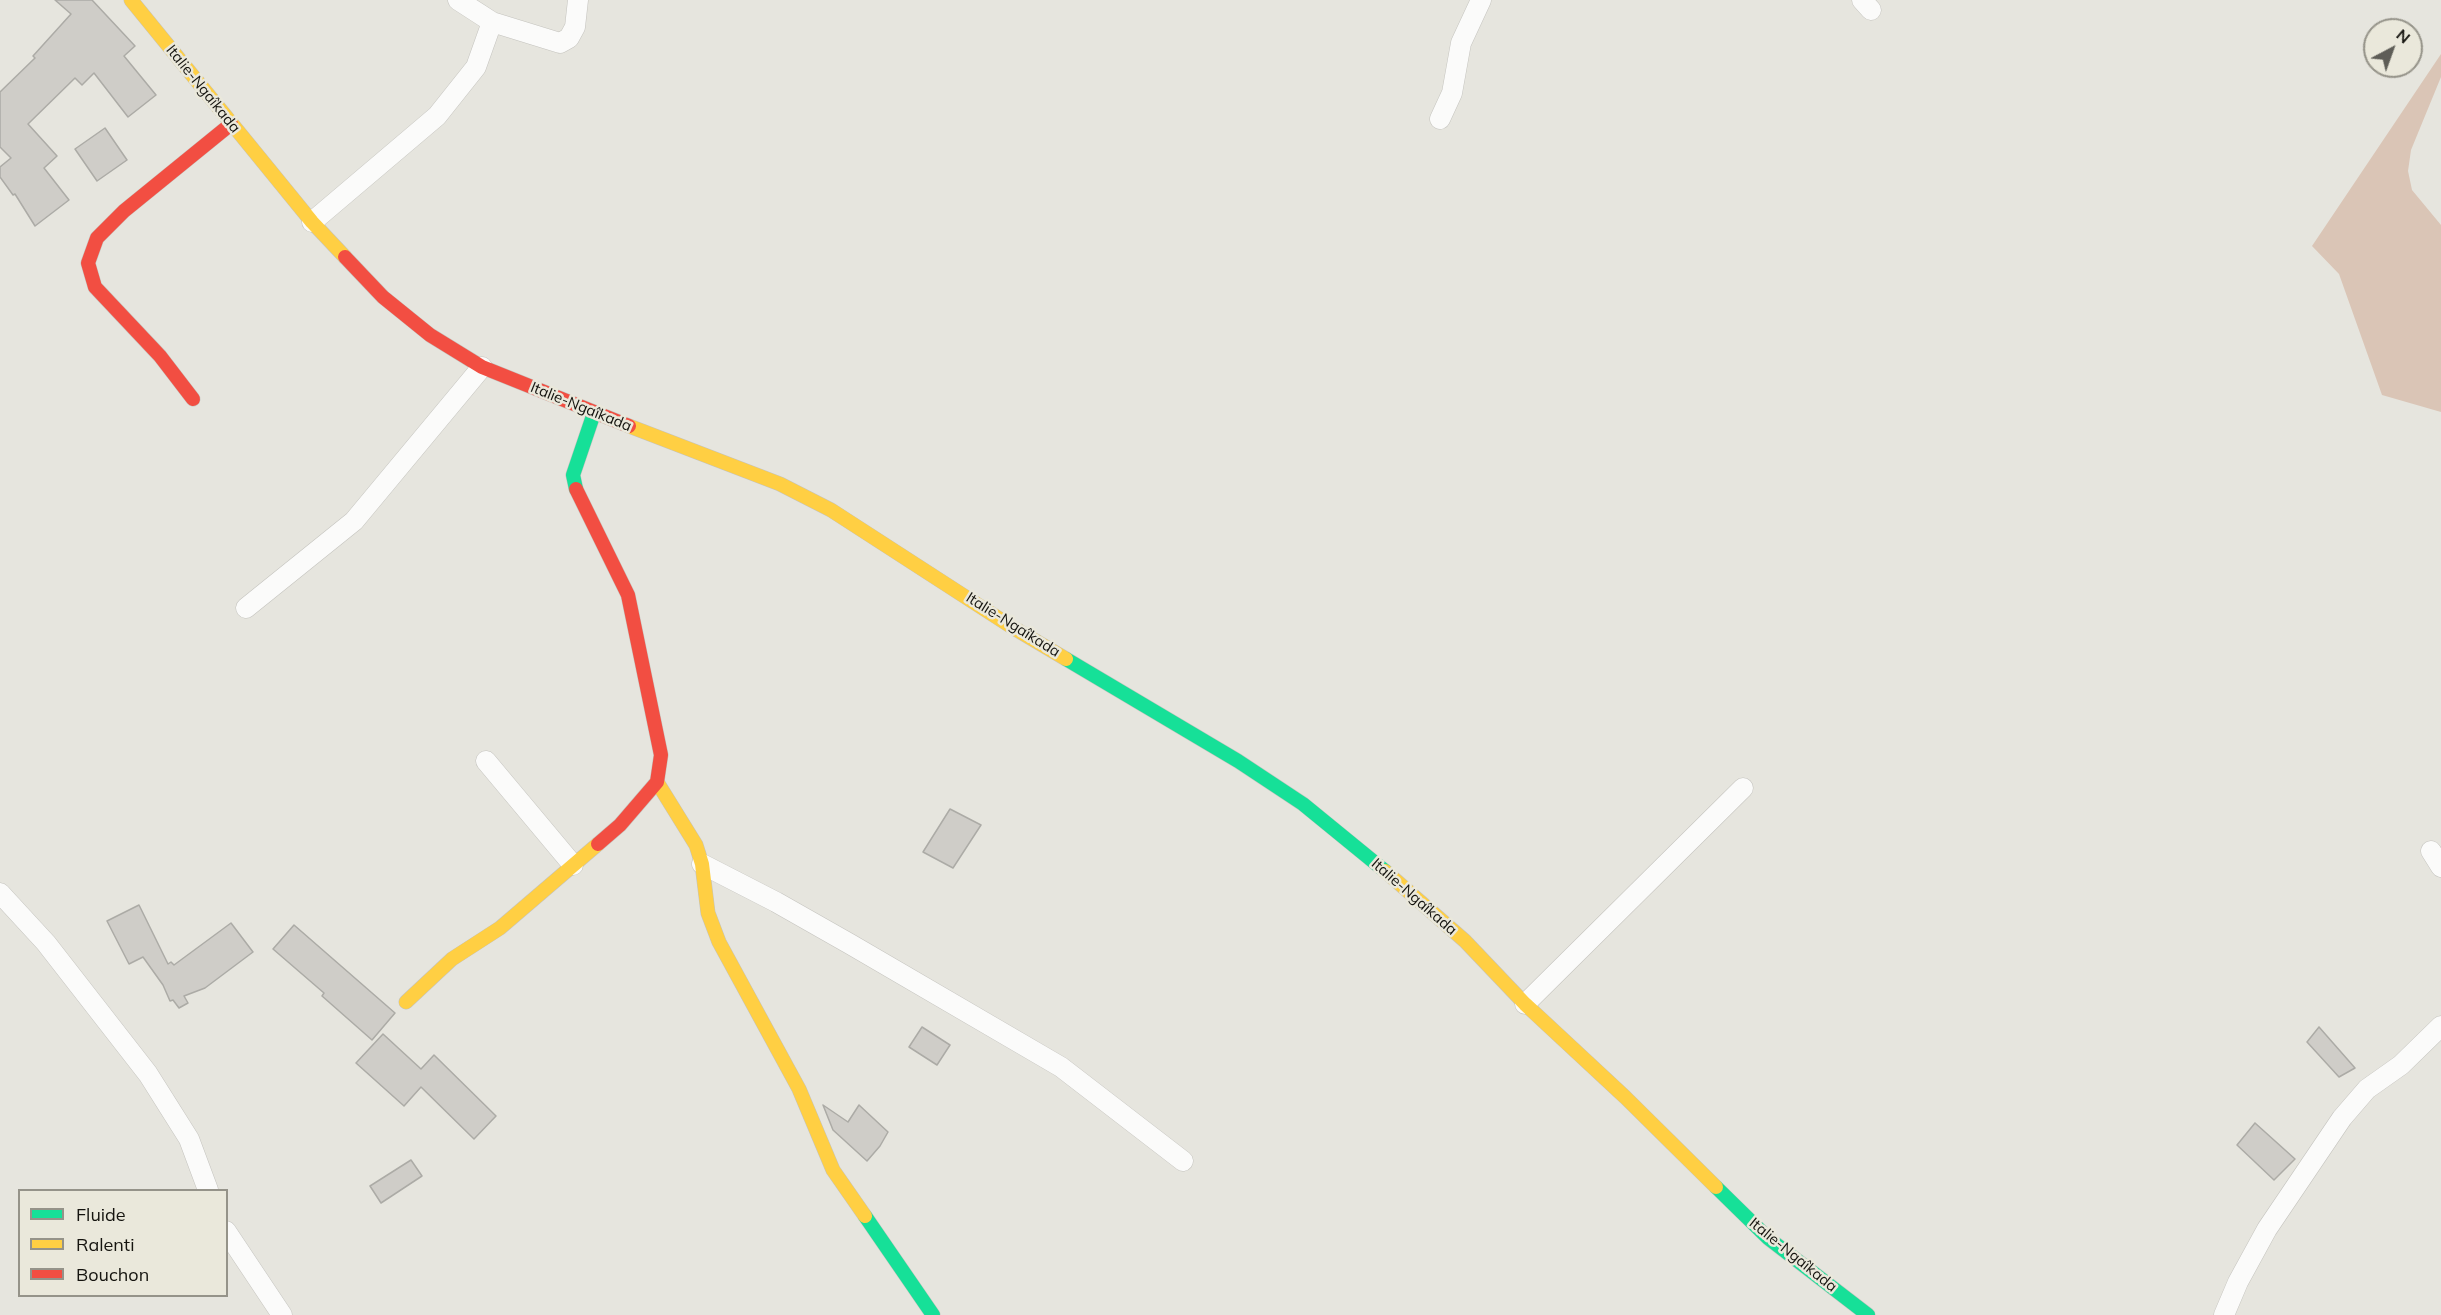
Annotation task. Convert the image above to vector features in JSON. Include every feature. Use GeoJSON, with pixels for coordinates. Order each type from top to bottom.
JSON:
{"type":"FeatureCollection","features":[{"type":"Feature","properties":{"kind":"street","name":"Italie-Ngaîkada"},"geometry":{"type":"LineString","coordinates":[[131,0],[312,222],[382,297],[430,336],[482,367],[594,413],[780,484],[831,510],[1012,627],[1238,761],[1303,804],[1416,896],[1465,941],[1525,1004],[1625,1097],[1768,1238],[1842,1306],[1868,1315]]}},
{"type":"Feature","properties":{"kind":"street"},"geometry":{"type":"LineString","coordinates":[[458,0],[492,22],[560,43],[569,38],[575,27],[578,0]]}},
{"type":"Feature","properties":{"kind":"street"},"geometry":{"type":"LineString","coordinates":[[1440,119],[1452,93],[1461,43],[1480,0]]}},
{"type":"Feature","properties":{"kind":"street"},"geometry":{"type":"LineString","coordinates":[[312,222],[437,116],[476,67],[492,22]]}},
{"type":"Feature","properties":{"kind":"street"},"geometry":{"type":"LineString","coordinates":[[193,399],[160,356],[95,287],[88,263],[97,238],[117,218],[231,124]]}},
{"type":"Feature","properties":{"kind":"street"},"geometry":{"type":"LineString","coordinates":[[246,608],[354,521],[482,367]]}},
{"type":"Feature","properties":{"kind":"street"},"geometry":{"type":"LineString","coordinates":[[406,1002],[452,959],[500,928],[620,825],[657,782],[661,755],[628,595],[576,491],[573,475],[594,413]]}},
{"type":"Feature","properties":{"kind":"street"},"geometry":{"type":"LineString","coordinates":[[486,761],[573,865]]}},
{"type":"Feature","properties":{"kind":"street"},"geometry":{"type":"LineString","coordinates":[[657,782],[696,845],[702,864],[708,913],[719,942],[799,1089],[833,1170],[933,1315]]}},
{"type":"Feature","properties":{"kind":"street"},"geometry":{"type":"LineString","coordinates":[[1525,1004],[1743,788]]}},
{"type":"Feature","properties":{"kind":"street"},"geometry":{"type":"LineString","coordinates":[[702,864],[850,944],[1061,1067],[1183,1161]]}},
{"type":"Feature","properties":{"kind":"street"},"geometry":{"type":"LineString","coordinates":[[0,893],[46,943],[148,1074],[189,1139],[207,1189]]}},
{"type":"Feature","properties":{"kind":"street"},"geometry":{"type":"LineString","coordinates":[[2224,1315],[2238,1282],[2267,1229],[2342,1118],[2367,1089],[2401,1065],[2441,1026]]}},
{"type":"Feature","properties":{"kind":"street"},"geometry":{"type":"LineString","coordinates":[[228,1234],[282,1315]]}},
{"type":"Feature","properties":{"kind":"shaded area"},"geometry":{"type":"Polygon","coordinates":[[[2441,54],[2441,77],[2411,150],[2408,171],[2412,190],[2441,225],[2441,412],[2382,395],[2339,274],[2312,246],[2441,54]]]}},
{"type":"Feature","properties":{"kind":"building"},"geometry":{"type":"Polygon","coordinates":[[[55,0],[92,0],[135,46],[124,56],[156,95],[128,117],[94,73],[82,85],[75,78],[28,124],[57,156],[44,168],[69,200],[35,226],[15,194],[13,195],[0,177],[0,167],[11,158],[0,147],[0,92],[35,58],[33,56],[71,14],[55,0]]]}},
{"type":"Feature","properties":{"kind":"building"},"geometry":{"type":"Polygon","coordinates":[[[105,128],[127,160],[97,181],[75,149],[105,128]]]}},
{"type":"Feature","properties":{"kind":"building"},"geometry":{"type":"Polygon","coordinates":[[[950,809],[981,825],[953,868],[923,852],[950,809]]]}},
{"type":"Feature","properties":{"kind":"building"},"geometry":{"type":"Polygon","coordinates":[[[139,905],[168,964],[171,962],[174,965],[231,923],[253,952],[205,988],[184,996],[188,1003],[179,1008],[173,1000],[170,1001],[163,985],[143,957],[129,964],[107,921],[139,905]]]}},
{"type":"Feature","properties":{"kind":"building"},"geometry":{"type":"Polygon","coordinates":[[[294,925],[395,1013],[372,1040],[322,996],[324,993],[273,949],[294,925]]]}},
{"type":"Feature","properties":{"kind":"building"},"geometry":{"type":"Polygon","coordinates":[[[922,1027],[950,1045],[937,1065],[909,1047],[922,1027]]]}},
{"type":"Feature","properties":{"kind":"building"},"geometry":{"type":"Polygon","coordinates":[[[2319,1027],[2355,1068],[2339,1077],[2307,1042],[2319,1027]]]}},
{"type":"Feature","properties":{"kind":"building"},"geometry":{"type":"Polygon","coordinates":[[[383,1034],[421,1069],[434,1055],[496,1116],[474,1139],[421,1087],[404,1106],[356,1063],[383,1034]]]}},
{"type":"Feature","properties":{"kind":"building"},"geometry":{"type":"Polygon","coordinates":[[[823,1105],[848,1122],[859,1105],[888,1132],[867,1161],[833,1130],[823,1105]]]}},
{"type":"Feature","properties":{"kind":"building"},"geometry":{"type":"Polygon","coordinates":[[[2255,1123],[2295,1159],[2274,1180],[2237,1145],[2255,1123]]]}},
{"type":"Feature","properties":{"kind":"building"},"geometry":{"type":"Polygon","coordinates":[[[411,1160],[422,1176],[381,1203],[370,1186],[411,1160]]]}},
{"type":"Feature","properties":{"kind":"traffic: fast"},"geometry":{"type":"LineString","coordinates":[[576,489],[573,475],[594,413]]}},
{"type":"Feature","properties":{"kind":"traffic: fast"},"geometry":{"type":"LineString","coordinates":[[1066,659],[1238,761],[1303,804],[1385,871]]}},
{"type":"Feature","properties":{"kind":"traffic: fast"},"geometry":{"type":"LineString","coordinates":[[1716,1187],[1768,1238],[1868,1315]]}},
{"type":"Feature","properties":{"kind":"traffic: fast"},"geometry":{"type":"LineString","coordinates":[[865,1216],[933,1315]]}},
{"type":"Feature","properties":{"kind":"traffic: slow"},"geometry":{"type":"LineString","coordinates":[[131,0],[312,222],[345,257]]}},
{"type":"Feature","properties":{"kind":"traffic: slow"},"geometry":{"type":"LineString","coordinates":[[629,426],[780,484],[831,510],[1012,627],[1066,659]]}},
{"type":"Feature","properties":{"kind":"traffic: slow"},"geometry":{"type":"LineString","coordinates":[[657,782],[696,845],[702,864],[708,913],[719,942],[799,1089],[833,1170],[865,1216]]}},
{"type":"Feature","properties":{"kind":"traffic: slow"},"geometry":{"type":"LineString","coordinates":[[406,1002],[452,959],[500,928],[598,844]]}},
{"type":"Feature","properties":{"kind":"traffic: slow"},"geometry":{"type":"LineString","coordinates":[[1385,871],[1465,941],[1525,1004],[1625,1097],[1716,1187]]}},
{"type":"Feature","properties":{"kind":"traffic: jam"},"geometry":{"type":"LineString","coordinates":[[193,399],[160,356],[95,287],[88,263],[97,238],[124,211],[231,124]]}},
{"type":"Feature","properties":{"kind":"traffic: jam"},"geometry":{"type":"LineString","coordinates":[[345,257],[383,297],[430,335],[482,367],[629,426]]}},
{"type":"Feature","properties":{"kind":"traffic: jam"},"geometry":{"type":"LineString","coordinates":[[576,489],[628,595],[661,755],[657,782],[620,825],[598,844]]}}]}
